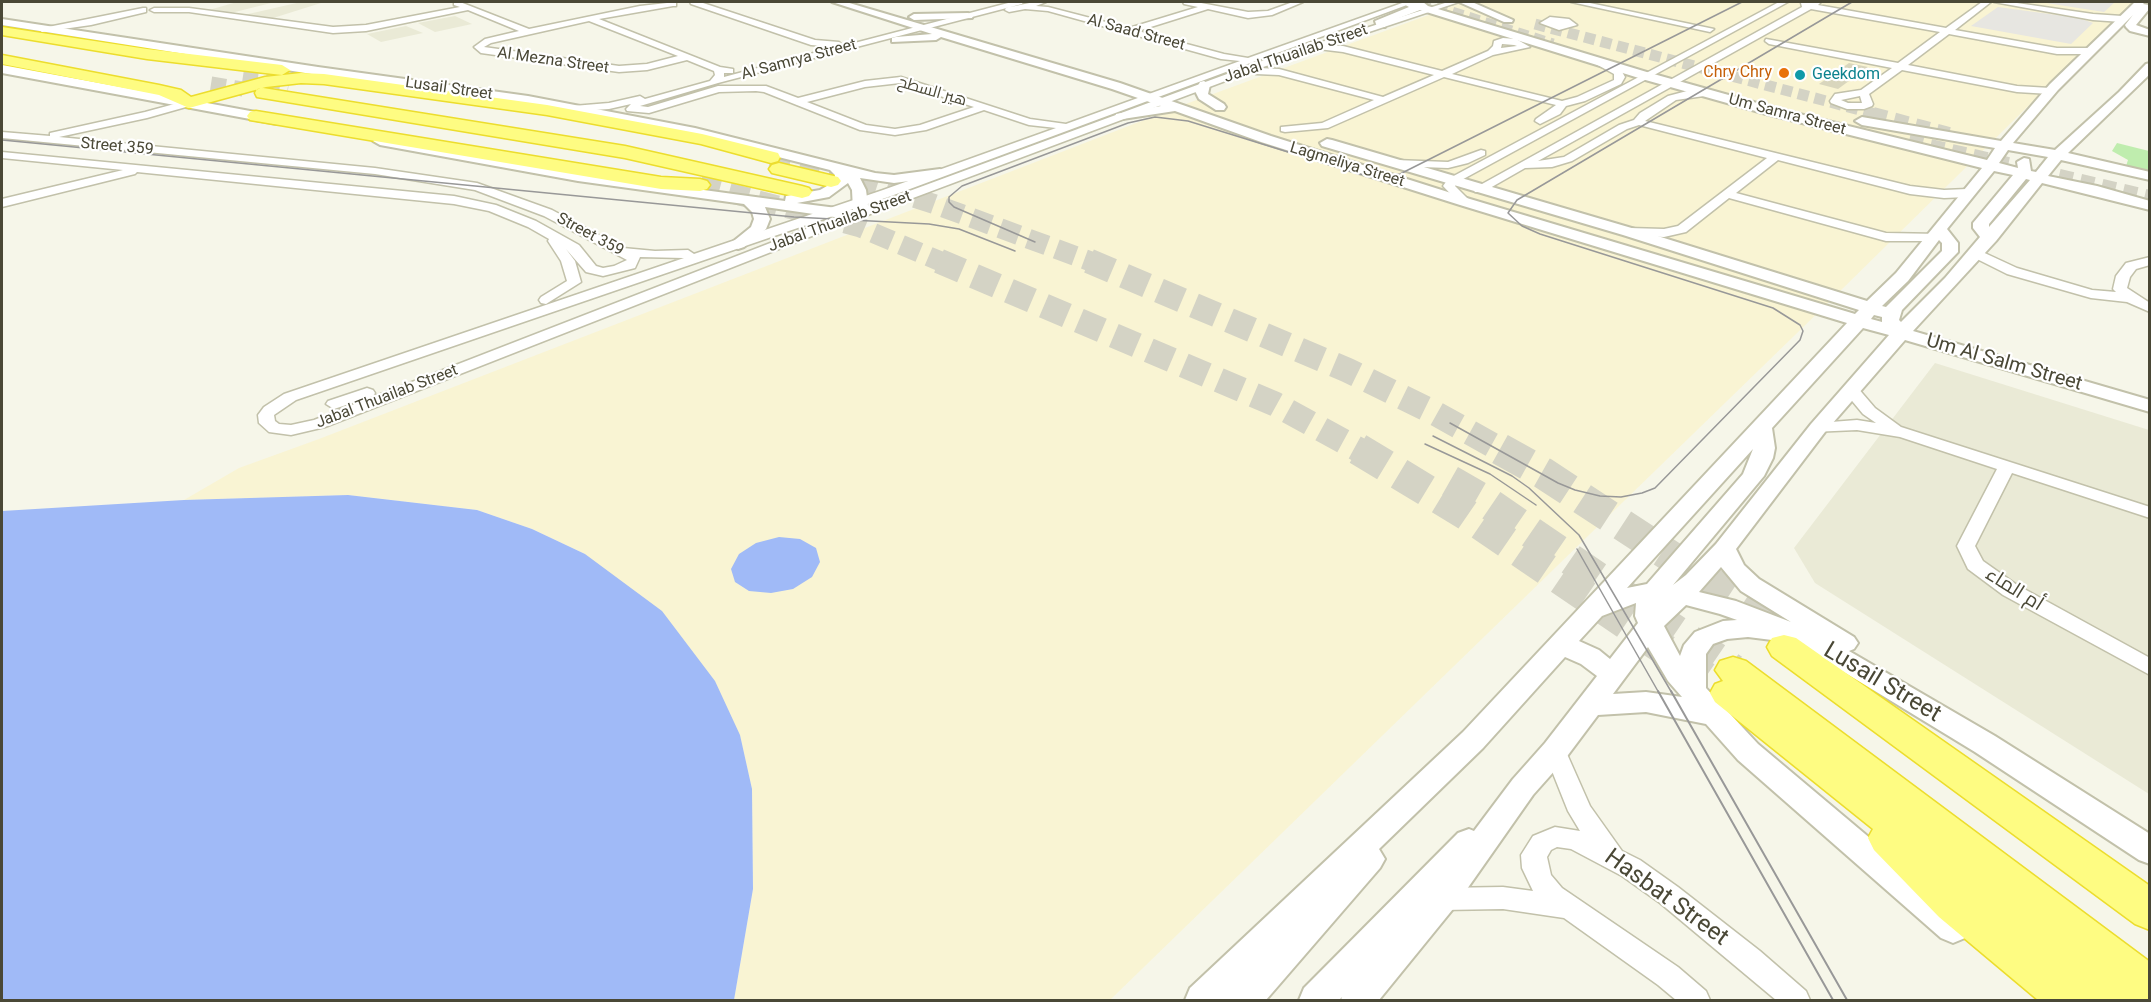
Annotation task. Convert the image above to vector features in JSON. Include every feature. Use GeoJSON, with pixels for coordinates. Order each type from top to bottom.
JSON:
{"type":"FeatureCollection","features":[{"type":"Feature","properties":{"kind":"highway"},"geometry":{"type":"LineString","coordinates":[[2,33],[203,62],[279,70],[318,71]]}},
{"type":"Feature","properties":{"kind":"highway","name":"Lusail Street"},"geometry":{"type":"LineString","coordinates":[[2,33],[240,85],[625,153],[802,192]]}},
{"type":"Feature","properties":{"kind":"highway"},"geometry":{"type":"LineString","coordinates":[[2,49],[176,78]]}},
{"type":"Feature","properties":{"kind":"highway"},"geometry":{"type":"LineString","coordinates":[[2,60],[167,92],[189,103],[240,85]]}},
{"type":"Feature","properties":{"kind":"highway","name":"Lusail Street"},"geometry":{"type":"LineString","coordinates":[[240,85],[288,79],[324,79],[591,118],[702,139],[771,157],[529,115],[297,85],[648,141],[833,174]]}},
{"type":"Feature","properties":{"kind":"highway"},"geometry":{"type":"LineString","coordinates":[[232,110],[223,104],[223,100],[240,85]]}},
{"type":"Feature","properties":{"kind":"highway"},"geometry":{"type":"LineString","coordinates":[[240,85],[246,95],[258,100],[588,161],[700,185],[661,183],[256,116]]}},
{"type":"Feature","properties":{"kind":"highway"},"geometry":{"type":"LineString","coordinates":[[1812,652],[2150,886]]}},
{"type":"Feature","properties":{"kind":"highway","name":"Lusail Street"},"geometry":{"type":"LineString","coordinates":[[1812,652],[2150,911]]}},
{"type":"Feature","properties":{"kind":"highway"},"geometry":{"type":"LineString","coordinates":[[1717,693],[1847,787],[2121,1000]]}},
{"type":"Feature","properties":{"kind":"highway"},"geometry":{"type":"LineString","coordinates":[[1717,693],[2150,990]]}},
{"type":"Feature","properties":{"kind":"highway"},"geometry":{"type":"LineString","coordinates":[[1847,787],[1894,844],[1946,897],[2072,1000]]}},
{"type":"Feature","properties":{"kind":"street"},"geometry":{"type":"LineString","coordinates":[[453,2],[528,32]]}},
{"type":"Feature","properties":{"kind":"street"},"geometry":{"type":"LineString","coordinates":[[662,2],[673,4]]}},
{"type":"Feature","properties":{"kind":"street","name":"Al Mezna Street"},"geometry":{"type":"LineString","coordinates":[[662,2],[488,41],[478,47],[490,52],[619,69],[647,67],[687,57]]}},
{"type":"Feature","properties":{"kind":"street","name":"Lagmeliya Street"},"geometry":{"type":"LineString","coordinates":[[837,2],[897,19],[969,34],[1158,96],[1260,125],[1279,127],[1395,163],[1451,184],[1479,189],[1629,232],[1797,284],[1865,315]]}},
{"type":"Feature","properties":{"kind":"street","name":"Lagmeliya Street"},"geometry":{"type":"LineString","coordinates":[[862,2],[914,17],[956,38],[1116,86],[1225,109],[1203,96],[1201,91],[1204,85]]}},
{"type":"Feature","properties":{"kind":"street"},"geometry":{"type":"LineString","coordinates":[[1187,2],[1240,14],[1256,15],[1269,13],[1299,2]]}},
{"type":"Feature","properties":{"kind":"street","name":"Um Samra Street"},"geometry":{"type":"LineString","coordinates":[[1464,2],[1539,34],[1651,74]]}},
{"type":"Feature","properties":{"kind":"street"},"geometry":{"type":"LineString","coordinates":[[1479,2],[1519,22]]}},
{"type":"Feature","properties":{"kind":"street"},"geometry":{"type":"LineString","coordinates":[[1575,2],[1710,29]]}},
{"type":"Feature","properties":{"kind":"street"},"geometry":{"type":"LineString","coordinates":[[1566,21],[1609,2]]}},
{"type":"Feature","properties":{"kind":"street"},"geometry":{"type":"LineString","coordinates":[[1219,123],[1263,133],[1420,182],[1451,184],[1783,2],[1813,4],[2057,51],[2089,51]]}},
{"type":"Feature","properties":{"kind":"street"},"geometry":{"type":"LineString","coordinates":[[1864,93],[1987,2]]}},
{"type":"Feature","properties":{"kind":"street"},"geometry":{"type":"LineString","coordinates":[[1998,2],[2119,22]]}},
{"type":"Feature","properties":{"kind":"street"},"geometry":{"type":"LineString","coordinates":[[1244,1000],[1473,740],[1902,277],[1979,180],[2015,129],[2044,97],[2139,2],[2146,8],[2130,27],[2150,33]]}},
{"type":"Feature","properties":{"kind":"street"},"geometry":{"type":"LineString","coordinates":[[154,10],[177,3],[189,10]]}},
{"type":"Feature","properties":{"kind":"street"},"geometry":{"type":"LineString","coordinates":[[1381,25],[1380,21],[1422,3],[1452,3],[1539,34]]}},
{"type":"Feature","properties":{"kind":"street","name":"Um Samra Street"},"geometry":{"type":"LineString","coordinates":[[1422,3],[1460,18],[1599,62],[1806,111],[1935,132],[1996,156]]}},
{"type":"Feature","properties":{"kind":"street","name":"Jabal Thuailab Street"},"geometry":{"type":"LineString","coordinates":[[1158,96],[1204,85],[1332,40],[1403,18],[1422,3]]}},
{"type":"Feature","properties":{"kind":"street","name":"Jabal Thuailab Street"},"geometry":{"type":"LineString","coordinates":[[828,212],[290,398],[270,410],[266,419],[267,423],[275,428],[291,430],[319,424],[697,276],[858,210],[1121,112],[1231,67],[1422,3]]}},
{"type":"Feature","properties":{"kind":"street"},"geometry":{"type":"LineString","coordinates":[[691,4],[814,43],[859,44]]}},
{"type":"Feature","properties":{"kind":"street"},"geometry":{"type":"LineString","coordinates":[[691,4],[798,46],[802,54],[791,62]]}},
{"type":"Feature","properties":{"kind":"street","name":"Al Mezna Street"},"geometry":{"type":"LineString","coordinates":[[640,8],[691,4]]}},
{"type":"Feature","properties":{"kind":"street","name":"Al Samrya Street"},"geometry":{"type":"LineString","coordinates":[[577,108],[616,105],[716,86],[1016,4],[1045,4]]}},
{"type":"Feature","properties":{"kind":"street","name":"Al Saad Street"},"geometry":{"type":"LineString","coordinates":[[1045,4],[1129,32],[1224,57],[1254,59]]}},
{"type":"Feature","properties":{"kind":"street"},"geometry":{"type":"LineString","coordinates":[[1479,189],[1813,4]]}},
{"type":"Feature","properties":{"kind":"street"},"geometry":{"type":"LineString","coordinates":[[113,16],[130,6],[144,6],[154,10],[189,10],[341,30],[366,28],[468,8]]}},
{"type":"Feature","properties":{"kind":"street"},"geometry":{"type":"LineString","coordinates":[[42,29],[91,22],[144,6]]}},
{"type":"Feature","properties":{"kind":"street"},"geometry":{"type":"LineString","coordinates":[[1129,32],[1208,7]]}},
{"type":"Feature","properties":{"kind":"street"},"geometry":{"type":"LineString","coordinates":[[1403,18],[1434,16],[1460,18]]}},
{"type":"Feature","properties":{"kind":"street"},"geometry":{"type":"LineString","coordinates":[[914,17],[970,18],[967,27],[969,34]]}},
{"type":"Feature","properties":{"kind":"street"},"geometry":{"type":"LineString","coordinates":[[591,19],[718,69],[764,72],[766,89]]}},
{"type":"Feature","properties":{"kind":"street"},"geometry":{"type":"LineString","coordinates":[[896,37],[902,27],[897,19]]}},
{"type":"Feature","properties":{"kind":"street","name":"Lusail Street"},"geometry":{"type":"LineString","coordinates":[[2,22],[577,108],[651,123],[833,174],[846,170],[854,178],[859,190],[858,210]]}},
{"type":"Feature","properties":{"kind":"street"},"geometry":{"type":"LineString","coordinates":[[77,34],[80,27],[91,22]]}},
{"type":"Feature","properties":{"kind":"street"},"geometry":{"type":"LineString","coordinates":[[2105,35],[2132,37],[2150,43]]}},
{"type":"Feature","properties":{"kind":"street"},"geometry":{"type":"LineString","coordinates":[[896,37],[956,38]]}},
{"type":"Feature","properties":{"kind":"street","name":"Al Samrya Street"},"geometry":{"type":"LineString","coordinates":[[764,72],[791,62],[896,37]]}},
{"type":"Feature","properties":{"kind":"street"},"geometry":{"type":"LineString","coordinates":[[1332,40],[1342,49]]}},
{"type":"Feature","properties":{"kind":"street"},"geometry":{"type":"LineString","coordinates":[[1769,41],[2017,89],[2044,97]]}},
{"type":"Feature","properties":{"kind":"street"},"geometry":{"type":"LineString","coordinates":[[1313,47],[1342,49],[1562,104]]}},
{"type":"Feature","properties":{"kind":"street"},"geometry":{"type":"LineString","coordinates":[[2057,51],[2080,62]]}},
{"type":"Feature","properties":{"kind":"street"},"geometry":{"type":"LineString","coordinates":[[1279,127],[1324,126],[1491,53]]}},
{"type":"Feature","properties":{"kind":"street"},"geometry":{"type":"LineString","coordinates":[[1224,57],[1231,67]]}},
{"type":"Feature","properties":{"kind":"street"},"geometry":{"type":"LineString","coordinates":[[2037,158],[2073,142],[2140,76],[2146,60]]}},
{"type":"Feature","properties":{"kind":"street"},"geometry":{"type":"LineString","coordinates":[[1268,62],[1279,72]]}},
{"type":"Feature","properties":{"kind":"street"},"geometry":{"type":"LineString","coordinates":[[1395,163],[1440,166],[1464,161],[1552,114],[1562,104],[1618,82],[1620,77],[1618,72],[1599,62]]}},
{"type":"Feature","properties":{"kind":"street"},"geometry":{"type":"LineString","coordinates":[[2,69],[232,110],[543,172],[828,212],[858,210]]}},
{"type":"Feature","properties":{"kind":"street"},"geometry":{"type":"LineString","coordinates":[[718,69],[720,76],[716,86],[649,110],[631,109],[633,106],[716,86],[766,89],[864,128],[895,132],[922,128],[984,107]]}},
{"type":"Feature","properties":{"kind":"street"},"geometry":{"type":"LineString","coordinates":[[1243,71],[1279,72],[1383,100]]}},
{"type":"Feature","properties":{"kind":"street","name":"هير السطح"},"geometry":{"type":"LineString","coordinates":[[799,101],[865,84],[891,80],[910,82],[1029,122],[1068,126]]}},
{"type":"Feature","properties":{"kind":"street","name":"Um Samra Street"},"geometry":{"type":"LineString","coordinates":[[1675,80],[1707,93],[1919,149],[2037,158],[2104,194],[2150,206]]}},
{"type":"Feature","properties":{"kind":"street","name":"Al Samrya Street"},"geometry":{"type":"LineString","coordinates":[[651,123],[651,118],[661,110],[716,86]]}},
{"type":"Feature","properties":{"kind":"street"},"geometry":{"type":"LineString","coordinates":[[1116,86],[1124,96],[1121,112],[1186,112]]}},
{"type":"Feature","properties":{"kind":"street"},"geometry":{"type":"LineString","coordinates":[[1638,122],[1644,114],[1681,95],[1707,93]]}},
{"type":"Feature","properties":{"kind":"street","name":"Lagmeliya Street"},"geometry":{"type":"LineString","coordinates":[[1158,96],[1186,112],[1464,202],[1780,297],[1865,315]]}},
{"type":"Feature","properties":{"kind":"street"},"geometry":{"type":"LineString","coordinates":[[1899,322],[1964,268],[1990,238],[2037,158],[2046,113],[2044,97]]}},
{"type":"Feature","properties":{"kind":"street"},"geometry":{"type":"LineString","coordinates":[[1637,102],[1657,107]]}},
{"type":"Feature","properties":{"kind":"street"},"geometry":{"type":"LineString","coordinates":[[34,140],[147,115],[189,103]]}},
{"type":"Feature","properties":{"kind":"street","name":"Jabal Thuailab Street"},"geometry":{"type":"LineString","coordinates":[[858,210],[940,173],[1068,126],[1121,112]]}},
{"type":"Feature","properties":{"kind":"street"},"geometry":{"type":"LineString","coordinates":[[1810,121],[1842,125],[1949,150],[2037,158],[2150,176]]}},
{"type":"Feature","properties":{"kind":"street"},"geometry":{"type":"LineString","coordinates":[[1029,122],[1037,137]]}},
{"type":"Feature","properties":{"kind":"street"},"geometry":{"type":"LineString","coordinates":[[1522,165],[1545,165],[1564,161],[1624,126],[1638,122],[1910,190],[1935,194],[1967,193]]}},
{"type":"Feature","properties":{"kind":"street"},"geometry":{"type":"LineString","coordinates":[[1324,126],[1323,135],[1328,143]]}},
{"type":"Feature","properties":{"kind":"street"},"geometry":{"type":"LineString","coordinates":[[1935,132],[1984,134],[2015,129]]}},
{"type":"Feature","properties":{"kind":"street","name":"Street 359"},"geometry":{"type":"LineString","coordinates":[[2,135],[34,140],[375,171],[477,187],[548,213],[634,260],[633,263],[617,270],[597,271],[591,269],[574,248],[550,234],[511,215],[454,200],[2,154]]}},
{"type":"Feature","properties":{"kind":"street"},"geometry":{"type":"LineString","coordinates":[[2073,142],[2095,158],[2150,176]]}},
{"type":"Feature","properties":{"kind":"street"},"geometry":{"type":"LineString","coordinates":[[1919,149],[1958,164],[1979,180]]}},
{"type":"Feature","properties":{"kind":"street"},"geometry":{"type":"LineString","coordinates":[[1629,232],[1664,233],[1682,229],[1775,157]]}},
{"type":"Feature","properties":{"kind":"street"},"geometry":{"type":"LineString","coordinates":[[83,183],[102,173],[104,169],[98,163]]}},
{"type":"Feature","properties":{"kind":"street"},"geometry":{"type":"LineString","coordinates":[[2,203],[151,168]]}},
{"type":"Feature","properties":{"kind":"street"},"geometry":{"type":"LineString","coordinates":[[833,174],[912,178],[940,173]]}},
{"type":"Feature","properties":{"kind":"street"},"geometry":{"type":"LineString","coordinates":[[630,185],[795,199],[824,194],[841,184],[842,175],[833,174]]}},
{"type":"Feature","properties":{"kind":"street"},"geometry":{"type":"LineString","coordinates":[[1451,184],[1464,202]]}},
{"type":"Feature","properties":{"kind":"street"},"geometry":{"type":"LineString","coordinates":[[1910,190],[1939,202],[1953,213]]}},
{"type":"Feature","properties":{"kind":"street"},"geometry":{"type":"LineString","coordinates":[[1316,1000],[1523,787],[1555,751],[1651,624],[1683,594],[1724,549],[1818,428],[1851,390],[1950,252],[1950,243],[1937,233],[1886,237],[1726,194]]}},
{"type":"Feature","properties":{"kind":"street"},"geometry":{"type":"LineString","coordinates":[[738,244],[758,229],[762,219],[759,210],[748,200]]}},
{"type":"Feature","properties":{"kind":"street"},"geometry":{"type":"LineString","coordinates":[[1682,229],[1682,241],[1691,251]]}},
{"type":"Feature","properties":{"kind":"street"},"geometry":{"type":"LineString","coordinates":[[550,234],[568,261],[576,287],[571,299],[518,324],[332,399],[697,276]]}},
{"type":"Feature","properties":{"kind":"street"},"geometry":{"type":"LineString","coordinates":[[1886,237],[1915,260]]}},
{"type":"Feature","properties":{"kind":"street"},"geometry":{"type":"LineString","coordinates":[[1593,240],[1614,240],[1637,245],[1865,315]]}},
{"type":"Feature","properties":{"kind":"street"},"geometry":{"type":"LineString","coordinates":[[619,251],[668,255],[722,249]]}},
{"type":"Feature","properties":{"kind":"street"},"geometry":{"type":"LineString","coordinates":[[1976,254],[2012,272]]}},
{"type":"Feature","properties":{"kind":"street"},"geometry":{"type":"LineString","coordinates":[[2129,298],[2120,289],[2123,276],[2136,263],[2150,261]]}},
{"type":"Feature","properties":{"kind":"street"},"geometry":{"type":"LineString","coordinates":[[1964,268],[2012,272],[2091,294],[2129,298],[2150,308]]}},
{"type":"Feature","properties":{"kind":"street"},"geometry":{"type":"LineString","coordinates":[[1797,284],[1843,290],[1867,290],[1902,277]]}},
{"type":"Feature","properties":{"kind":"street"},"geometry":{"type":"LineString","coordinates":[[472,334],[493,320],[548,299],[574,282]]}},
{"type":"Feature","properties":{"kind":"street"},"geometry":{"type":"LineString","coordinates":[[1780,297],[1822,321],[1838,344]]}},
{"type":"Feature","properties":{"kind":"street","name":"Um Al Salm Street"},"geometry":{"type":"LineString","coordinates":[[1865,315],[1899,322],[2145,401]]}},
{"type":"Feature","properties":{"kind":"street"},"geometry":{"type":"LineString","coordinates":[[1851,390],[1869,411],[1903,432]]}},
{"type":"Feature","properties":{"kind":"street"},"geometry":{"type":"LineString","coordinates":[[1818,428],[1857,425],[1903,432],[2150,513]]}},
{"type":"Feature","properties":{"kind":"street"},"geometry":{"type":"LineString","coordinates":[[1717,693],[1666,657],[1651,624],[1647,607],[1654,591],[1759,467],[1764,448],[1761,427]]}},
{"type":"Feature","properties":{"kind":"street","name":"أم الماء"},"geometry":{"type":"LineString","coordinates":[[2007,466],[1966,546],[1975,565],[2010,590],[2150,668]]}},
{"type":"Feature","properties":{"kind":"street"},"geometry":{"type":"LineString","coordinates":[[1724,549],[1734,568],[1750,585],[1876,664],[1985,744]]}},
{"type":"Feature","properties":{"kind":"street","name":"Lusail Street"},"geometry":{"type":"LineString","coordinates":[[1591,613],[1622,597],[1654,591],[1683,594],[1750,615],[1812,652],[1985,744],[2150,851]]}},
{"type":"Feature","properties":{"kind":"street"},"geometry":{"type":"LineString","coordinates":[[1812,652],[1768,630],[1748,628],[1723,630],[1704,638],[1692,652],[1748,752],[2039,1000]]}},
{"type":"Feature","properties":{"kind":"street"},"geometry":{"type":"LineString","coordinates":[[1561,644],[1590,657],[1613,675]]}},
{"type":"Feature","properties":{"kind":"street"},"geometry":{"type":"LineString","coordinates":[[1591,705],[1646,702],[1680,707],[1717,693]]}},
{"type":"Feature","properties":{"kind":"street"},"geometry":{"type":"LineString","coordinates":[[1202,1000],[1473,740]]}},
{"type":"Feature","properties":{"kind":"street"},"geometry":{"type":"LineString","coordinates":[[1555,751],[1580,811],[1612,856]]}},
{"type":"Feature","properties":{"kind":"street"},"geometry":{"type":"LineString","coordinates":[[1358,1000],[1442,900],[1523,787]]}},
{"type":"Feature","properties":{"kind":"street","name":"Hasbat Street"},"geometry":{"type":"LineString","coordinates":[[1696,1000],[1650,963],[1566,907],[1540,882],[1535,868],[1534,855],[1542,843],[1555,837],[1575,839],[1612,856],[1669,895],[1796,1000]]}},
{"type":"Feature","properties":{"kind":"street"},"geometry":{"type":"LineString","coordinates":[[1442,900],[1503,898],[1566,907]]}},
{"type":"Feature","properties":{"kind":"shaded area"},"geometry":{"type":"Polygon","coordinates":[[[237,2],[275,2],[231,13],[209,10],[237,2]]]}},
{"type":"Feature","properties":{"kind":"shaded area"},"geometry":{"type":"Polygon","coordinates":[[[301,2],[321,3],[270,19],[244,15],[301,2]]]}},
{"type":"Feature","properties":{"kind":"shaded area"},"geometry":{"type":"Polygon","coordinates":[[[1464,2],[2134,2],[1829,302],[1110,1000],[734,1000],[753,889],[752,789],[740,735],[585,554],[532,529],[477,510],[348,495],[184,500],[239,468],[1183,105],[1464,2]]]}},
{"type":"Feature","properties":{"kind":"shaded area"},"geometry":{"type":"Polygon","coordinates":[[[2040,2],[2115,2],[2104,12],[2040,2]]]}},
{"type":"Feature","properties":{"kind":"shaded area"},"geometry":{"type":"Polygon","coordinates":[[[1998,7],[2079,18],[2093,23],[2071,44],[1971,26],[1998,7]]]}},
{"type":"Feature","properties":{"kind":"shaded area"},"geometry":{"type":"Polygon","coordinates":[[[455,16],[472,24],[435,32],[418,23],[455,16]]]}},
{"type":"Feature","properties":{"kind":"shaded area"},"geometry":{"type":"Polygon","coordinates":[[[406,26],[423,33],[381,42],[367,34],[406,26]]]}},
{"type":"Feature","properties":{"kind":"shaded area"},"geometry":{"type":"Polygon","coordinates":[[[1935,363],[2149,430],[2149,794],[1815,583],[1794,548],[1935,363]]]}},
{"type":"Feature","properties":{"kind":"green space"},"geometry":{"type":"Polygon","coordinates":[[[2117,143],[2149,151],[2149,171],[2126,166],[2128,160],[2112,151],[2117,143]]]}},
{"type":"Feature","properties":{"kind":"water"},"geometry":{"type":"Polygon","coordinates":[[[348,495],[477,510],[532,529],[585,554],[662,611],[715,681],[740,735],[752,789],[753,889],[734,1000],[2,1000],[2,511],[184,500],[348,495]]]}},
{"type":"Feature","properties":{"kind":"water"},"geometry":{"type":"Polygon","coordinates":[[[779,537],[800,539],[816,548],[820,562],[812,577],[793,589],[771,593],[749,591],[735,582],[731,569],[739,554],[756,543],[779,537]]]}},
{"type":"Feature","properties":{"kind":"building"},"geometry":{"type":"Polygon","coordinates":[[[1849,63],[1868,67],[1838,89],[1819,84],[1849,63]]]}},
{"type":"Feature","properties":{"kind":"tunnel"},"geometry":{"type":"LineString","coordinates":[[1420,2],[1553,44]]}},
{"type":"Feature","properties":{"kind":"tunnel"},"geometry":{"type":"LineString","coordinates":[[1535,24],[1879,115]]}},
{"type":"Feature","properties":{"kind":"tunnel"},"geometry":{"type":"LineString","coordinates":[[243,76],[289,83]]}},
{"type":"Feature","properties":{"kind":"tunnel"},"geometry":{"type":"LineString","coordinates":[[211,84],[243,89]]}},
{"type":"Feature","properties":{"kind":"tunnel"},"geometry":{"type":"LineString","coordinates":[[1873,114],[1949,134]]}},
{"type":"Feature","properties":{"kind":"tunnel"},"geometry":{"type":"LineString","coordinates":[[1909,141],[2150,197]]}},
{"type":"Feature","properties":{"kind":"tunnel"},"geometry":{"type":"LineString","coordinates":[[771,157],[844,175],[934,204],[1092,262]]}},
{"type":"Feature","properties":{"kind":"tunnel"},"geometry":{"type":"LineString","coordinates":[[700,185],[859,227],[942,262]]}},
{"type":"Feature","properties":{"kind":"tunnel"},"geometry":{"type":"LineString","coordinates":[[939,261],[1275,404],[1361,451]]}},
{"type":"Feature","properties":{"kind":"tunnel"},"geometry":{"type":"LineString","coordinates":[[1089,261],[1347,370],[1433,412],[1503,451]]}},
{"type":"Feature","properties":{"kind":"tunnel"},"geometry":{"type":"LineString","coordinates":[[1358,449],[1464,513],[1728,693],[1725,691]]}},
{"type":"Feature","properties":{"kind":"tunnel"},"geometry":{"type":"LineString","coordinates":[[1500,449],[1543,473],[1774,624]]}},
{"type":"Feature","properties":{"kind":"tunnel"},"geometry":{"type":"LineString","coordinates":[[1450,481],[1485,501],[1733,670]]}},
{"type":"Feature","properties":{"kind":"tram line"},"geometry":{"type":"LineString","coordinates":[[1035,242],[954,207],[949,202],[949,197],[962,186],[1128,123],[1155,117],[1188,121],[1359,174],[1383,176],[1400,174],[1742,2]]}},
{"type":"Feature","properties":{"kind":"tram line"},"geometry":{"type":"LineString","coordinates":[[1450,423],[1558,483],[1575,490],[1600,496],[1621,497],[1642,493],[1655,488],[1800,340],[1803,331],[1800,325],[1773,308],[1540,234],[1522,226],[1508,213],[1517,200],[1852,2]]}},
{"type":"Feature","properties":{"kind":"tram line"},"geometry":{"type":"LineString","coordinates":[[2,140],[794,217],[929,224],[959,229],[1015,251]]}},
{"type":"Feature","properties":{"kind":"tram line"},"geometry":{"type":"LineString","coordinates":[[1433,436],[1512,476],[1529,488],[1579,535],[1672,693]]}},
{"type":"Feature","properties":{"kind":"tram line"},"geometry":{"type":"LineString","coordinates":[[1425,444],[1490,474],[1536,505]]}},
{"type":"Feature","properties":{"kind":"tram line"},"geometry":{"type":"LineString","coordinates":[[1577,549],[1659,693]]}},
{"type":"Feature","properties":{"kind":"tram line"},"geometry":{"type":"LineString","coordinates":[[1658,691],[1833,1000]]}},
{"type":"Feature","properties":{"kind":"tram line"},"geometry":{"type":"LineString","coordinates":[[1671,691],[1847,1000]]}},
{"type":"Feature","properties":{"kind":"place","name":"Chry Chry"},"geometry":{"type":"Point","coordinates":[1784,73]}},
{"type":"Feature","properties":{"kind":"place","name":"Geekdom"},"geometry":{"type":"Point","coordinates":[1800,75]}}]}
